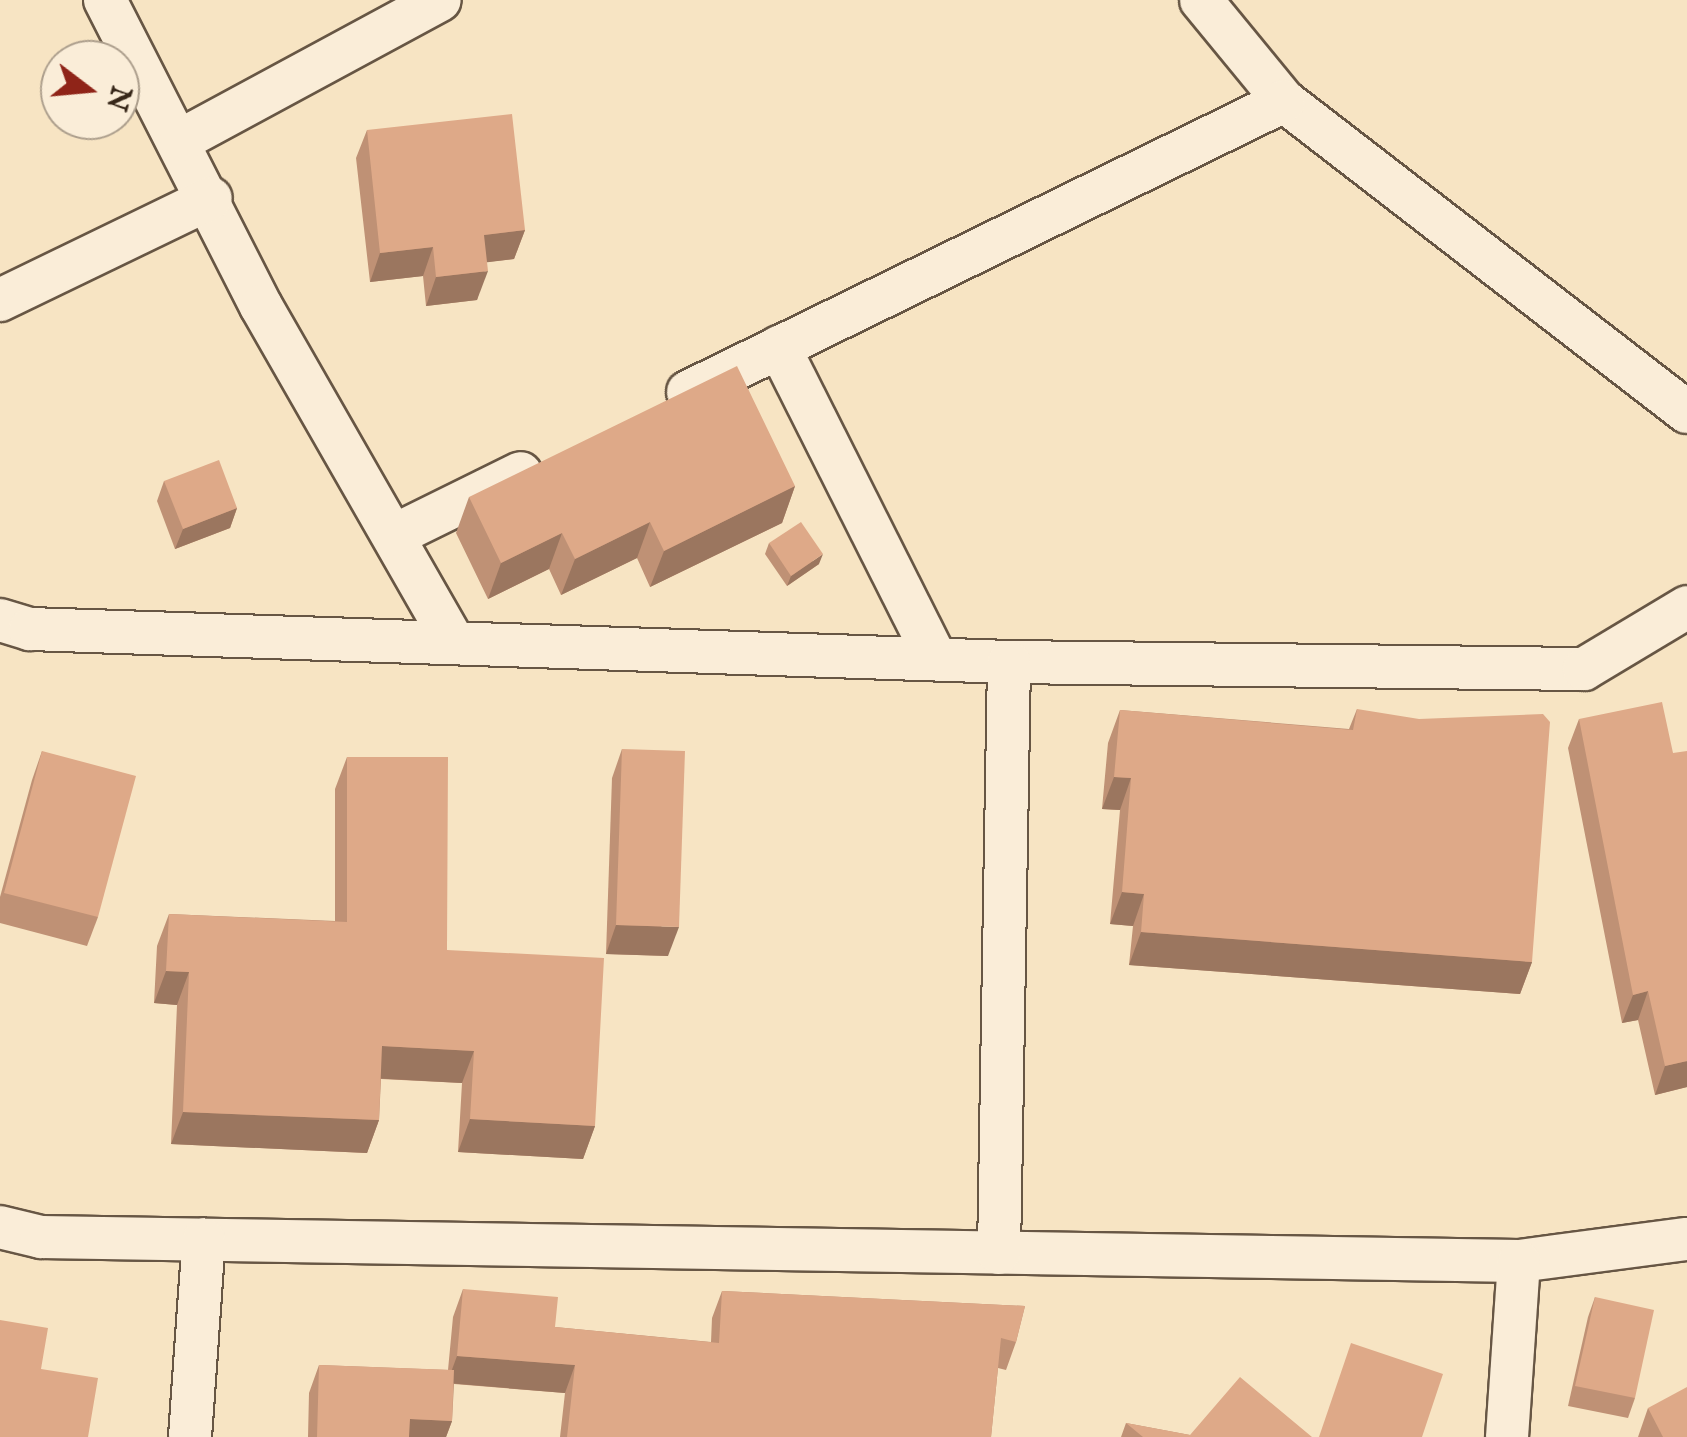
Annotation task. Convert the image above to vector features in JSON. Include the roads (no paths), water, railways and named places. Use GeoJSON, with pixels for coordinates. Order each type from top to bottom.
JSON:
{"type":"FeatureCollection","features":[{"type":"Feature","properties":{"kind":"street"},"geometry":{"type":"LineString","coordinates":[[105,0],[211,198],[261,306],[396,534],[454,643]]}},
{"type":"Feature","properties":{"kind":"street"},"geometry":{"type":"LineString","coordinates":[[181,140],[440,0]]}},
{"type":"Feature","properties":{"kind":"street"},"geometry":{"type":"LineString","coordinates":[[1202,0],[1284,101],[1687,412]]}},
{"type":"Feature","properties":{"kind":"street"},"geometry":{"type":"LineString","coordinates":[[657,407],[1284,101]]}},
{"type":"Feature","properties":{"kind":"street"},"geometry":{"type":"LineString","coordinates":[[0,300],[211,198]]}},
{"type":"Feature","properties":{"kind":"street"},"geometry":{"type":"LineString","coordinates":[[779,347],[936,659]]}},
{"type":"Feature","properties":{"kind":"street"},"geometry":{"type":"LineString","coordinates":[[396,534],[552,458]]}},
{"type":"Feature","properties":{"kind":"street"},"geometry":{"type":"LineString","coordinates":[[0,620],[30,629],[1009,662],[1584,670],[1687,607]]}},
{"type":"Feature","properties":{"kind":"street"},"geometry":{"type":"LineString","coordinates":[[1000,1253],[1009,662]]}},
{"type":"Feature","properties":{"kind":"street"},"geometry":{"type":"LineString","coordinates":[[0,1227],[204,1240],[1520,1261],[1687,1238]]}},
{"type":"Feature","properties":{"kind":"street"},"geometry":{"type":"LineString","coordinates":[[190,1437],[204,1240]]}},
{"type":"Feature","properties":{"kind":"street"},"geometry":{"type":"LineString","coordinates":[[1507,1437],[1520,1261]]}}]}
